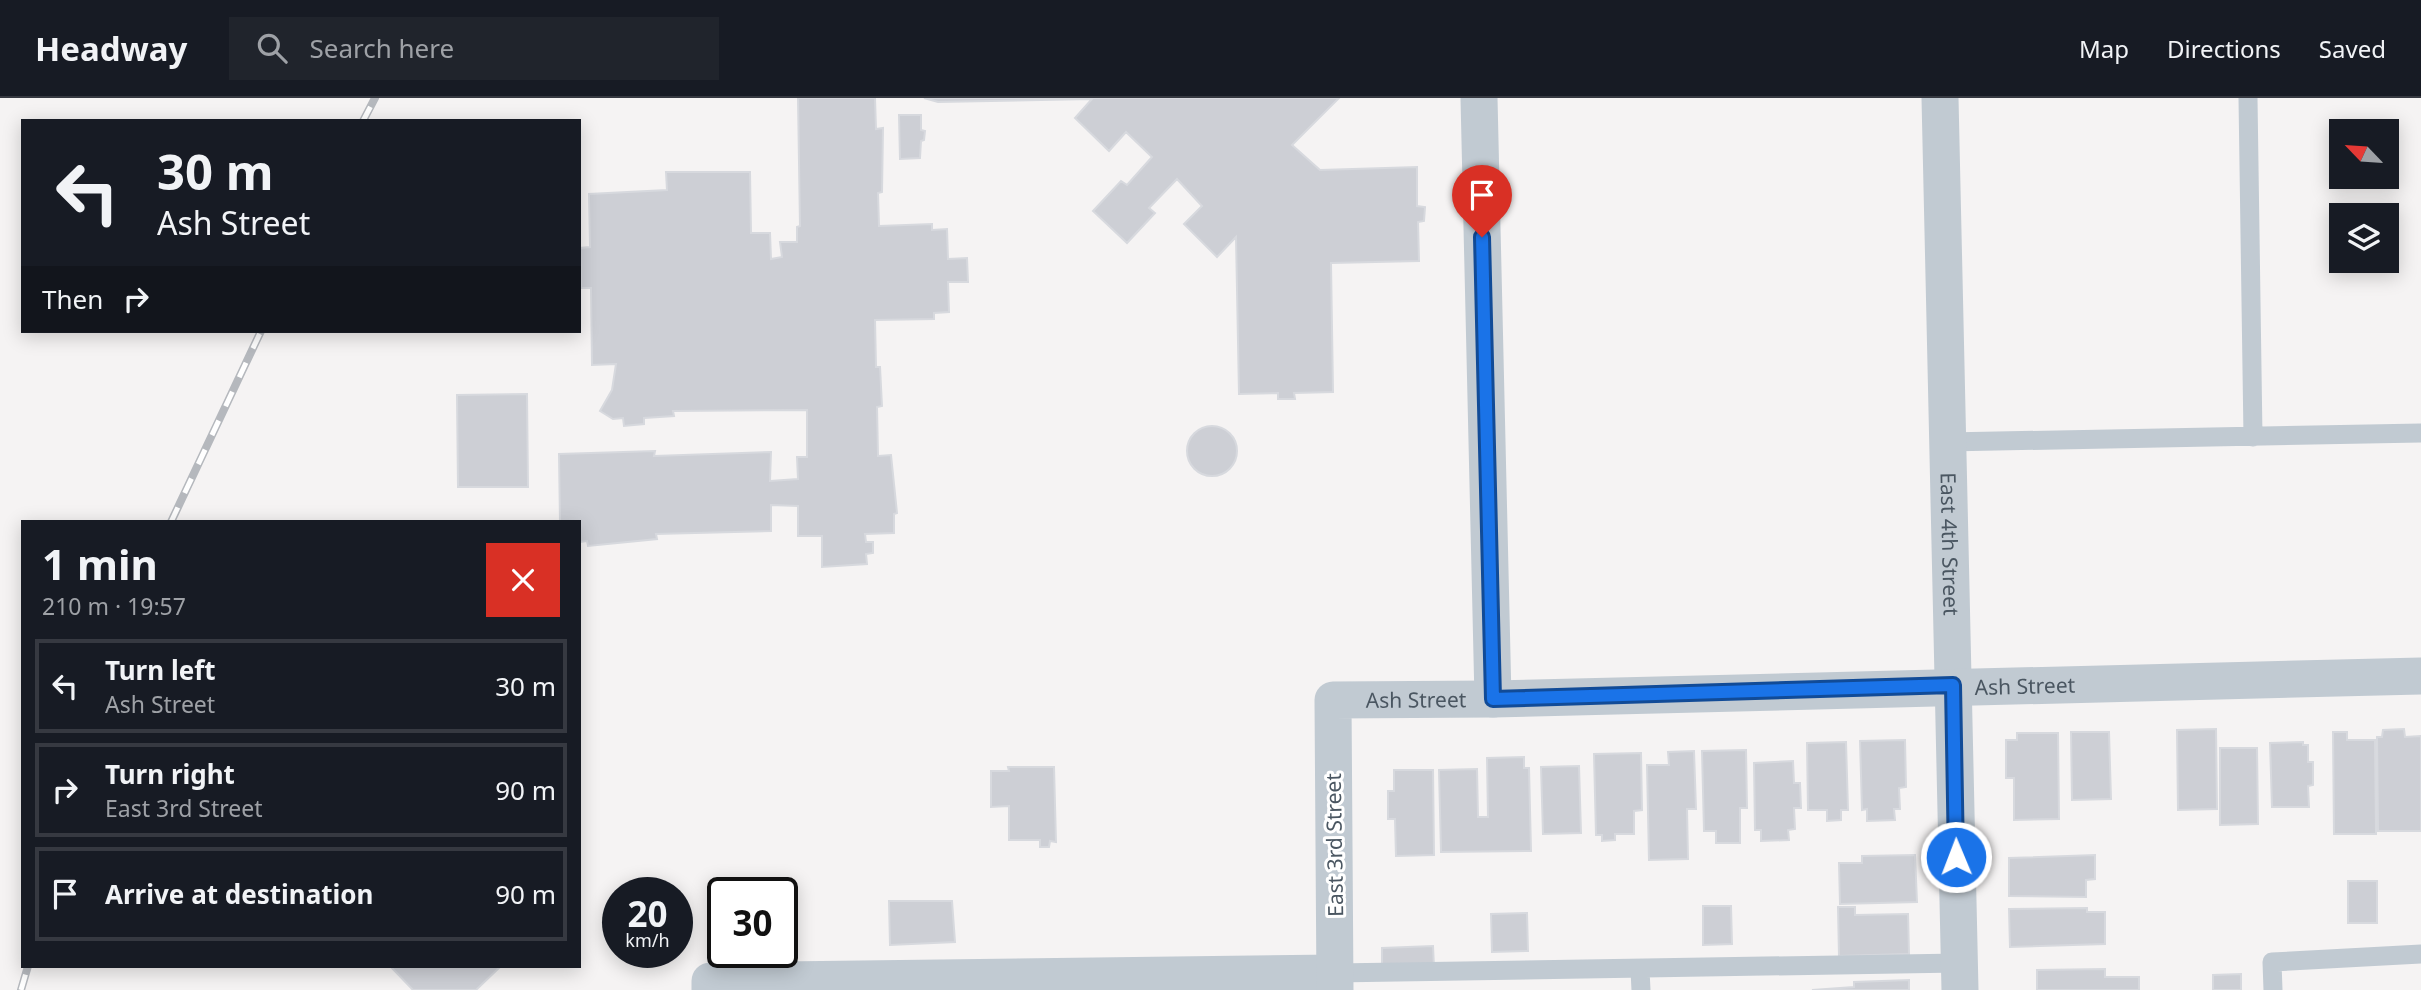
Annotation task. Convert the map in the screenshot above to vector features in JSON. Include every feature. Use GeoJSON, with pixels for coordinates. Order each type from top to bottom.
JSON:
{"type":"FeatureCollection","features":[{"type":"Feature","properties":{"kind":"street"},"geometry":{"type":"LineString","coordinates":[[1479,98],[1493,699]]}},
{"type":"Feature","properties":{"kind":"street","name":"East 4th Street"},"geometry":{"type":"LineString","coordinates":[[1940,98],[1959,976]]}},
{"type":"Feature","properties":{"kind":"street","name":"Ash Street"},"geometry":{"type":"LineString","coordinates":[[1333,699],[1493,699],[1953,685],[2421,676]]}},
{"type":"Feature","properties":{"kind":"street","name":"East 3rd Street"},"geometry":{"type":"LineString","coordinates":[[1333,699],[1335,981]]}},
{"type":"Feature","properties":{"kind":"street"},"geometry":{"type":"LineString","coordinates":[[710,986],[1335,981]]}},
{"type":"Feature","properties":{"kind":"lane"},"geometry":{"type":"LineString","coordinates":[[2248,98],[2253,437]]}},
{"type":"Feature","properties":{"kind":"lane"},"geometry":{"type":"LineString","coordinates":[[1947,442],[2421,433]]}},
{"type":"Feature","properties":{"kind":"lane"},"geometry":{"type":"LineString","coordinates":[[2273,990],[2272,962],[2421,954]]}},
{"type":"Feature","properties":{"kind":"lane"},"geometry":{"type":"LineString","coordinates":[[1640,970],[1641,990]]}},
{"type":"Feature","properties":{"kind":"lane"},"geometry":{"type":"LineString","coordinates":[[1335,981],[1640,970],[1959,976]]}},
{"type":"Feature","properties":{"kind":"building"},"geometry":{"type":"Polygon","coordinates":[[[798,98],[875,98],[876,129],[883,128],[882,192],[878,193],[879,226],[932,224],[932,230],[947,229],[948,259],[967,258],[968,282],[948,282],[949,312],[934,313],[934,319],[875,320],[876,367],[880,367],[882,406],[877,407],[878,456],[891,455],[897,513],[894,514],[894,533],[865,534],[866,542],[873,542],[873,553],[866,554],[867,564],[822,567],[822,536],[798,536],[798,506],[771,505],[771,531],[656,534],[657,539],[588,546],[587,541],[581,542],[581,520],[560,520],[559,454],[655,451],[654,456],[771,452],[770,481],[798,479],[797,457],[807,457],[807,410],[673,411],[674,416],[644,418],[644,424],[624,426],[623,418],[613,419],[600,411],[612,390],[616,364],[592,365],[591,288],[581,288],[581,248],[590,247],[589,194],[667,190],[666,172],[750,172],[751,233],[770,233],[771,259],[782,257],[780,242],[797,242],[797,227],[800,226],[798,98]]]}},
{"type":"Feature","properties":{"kind":"building"},"geometry":{"type":"Polygon","coordinates":[[[924,98],[1339,98],[1292,145],[1320,170],[1417,167],[1417,206],[1425,207],[1424,221],[1418,222],[1419,261],[1331,263],[1333,392],[1294,393],[1295,399],[1278,399],[1278,393],[1239,394],[1236,237],[1217,257],[1184,224],[1202,206],[1177,179],[1149,208],[1155,213],[1127,243],[1093,211],[1121,181],[1127,185],[1152,157],[1126,132],[1109,151],[1075,118],[1092,99],[938,102],[924,98]]]}},
{"type":"Feature","properties":{"kind":"building"},"geometry":{"type":"Polygon","coordinates":[[[899,115],[921,115],[921,130],[925,131],[924,140],[921,141],[920,158],[900,159],[899,115]]]}},
{"type":"Feature","properties":{"kind":"building"},"geometry":{"type":"Polygon","coordinates":[[[527,394],[528,487],[458,487],[457,395],[527,394]]]}},
{"type":"Feature","properties":{"kind":"building"},"geometry":{"type":"Polygon","coordinates":[[[1212,426],[1229,434],[1237,451],[1229,468],[1212,476],[1195,468],[1187,451],[1195,434],[1212,426]]]}},
{"type":"Feature","properties":{"kind":"building"},"geometry":{"type":"Polygon","coordinates":[[[2216,729],[2217,809],[2178,810],[2177,730],[2216,729]]]}},
{"type":"Feature","properties":{"kind":"building"},"geometry":{"type":"Polygon","coordinates":[[[2404,729],[2405,737],[2421,736],[2421,831],[2378,831],[2377,737],[2382,737],[2383,730],[2404,729]]]}},
{"type":"Feature","properties":{"kind":"building"},"geometry":{"type":"Polygon","coordinates":[[[2071,732],[2109,732],[2111,799],[2072,800],[2071,732]]]}},
{"type":"Feature","properties":{"kind":"building"},"geometry":{"type":"Polygon","coordinates":[[[2333,732],[2347,732],[2347,740],[2375,740],[2376,834],[2334,834],[2333,732]]]}},
{"type":"Feature","properties":{"kind":"building"},"geometry":{"type":"Polygon","coordinates":[[[2017,733],[2058,733],[2059,819],[2014,820],[2014,778],[2006,778],[2006,740],[2017,740],[2017,733]]]}},
{"type":"Feature","properties":{"kind":"building"},"geometry":{"type":"Polygon","coordinates":[[[1905,740],[1906,787],[1899,788],[1900,809],[1894,809],[1895,820],[1867,821],[1867,809],[1862,810],[1860,741],[1905,740]]]}},
{"type":"Feature","properties":{"kind":"building"},"geometry":{"type":"Polygon","coordinates":[[[1846,742],[1848,810],[1841,810],[1841,820],[1827,821],[1827,810],[1808,810],[1807,743],[1846,742]]]}},
{"type":"Feature","properties":{"kind":"building"},"geometry":{"type":"Polygon","coordinates":[[[2303,742],[2303,745],[2308,745],[2308,762],[2313,762],[2313,785],[2308,786],[2309,807],[2272,807],[2270,743],[2303,742]]]}},
{"type":"Feature","properties":{"kind":"building"},"geometry":{"type":"Polygon","coordinates":[[[2220,748],[2257,748],[2258,824],[2220,825],[2220,748]]]}},
{"type":"Feature","properties":{"kind":"building"},"geometry":{"type":"Polygon","coordinates":[[[1746,750],[1747,808],[1740,808],[1740,843],[1716,843],[1716,831],[1704,831],[1702,751],[1746,750]]]}},
{"type":"Feature","properties":{"kind":"building"},"geometry":{"type":"Polygon","coordinates":[[[1694,751],[1696,809],[1687,809],[1688,859],[1649,860],[1647,765],[1669,765],[1668,752],[1694,751]]]}},
{"type":"Feature","properties":{"kind":"building"},"geometry":{"type":"Polygon","coordinates":[[[1641,753],[1642,810],[1634,811],[1634,834],[1615,834],[1615,840],[1602,841],[1602,835],[1596,835],[1594,754],[1641,753]]]}},
{"type":"Feature","properties":{"kind":"building"},"geometry":{"type":"Polygon","coordinates":[[[1524,757],[1524,768],[1529,768],[1531,851],[1441,852],[1439,770],[1477,769],[1478,817],[1488,817],[1487,758],[1524,757]]]}},
{"type":"Feature","properties":{"kind":"building"},"geometry":{"type":"Polygon","coordinates":[[[1793,761],[1794,783],[1800,783],[1801,808],[1794,808],[1795,829],[1788,830],[1789,840],[1761,841],[1761,830],[1755,830],[1754,763],[1793,761]]]}},
{"type":"Feature","properties":{"kind":"building"},"geometry":{"type":"Polygon","coordinates":[[[1579,766],[1581,833],[1543,834],[1541,767],[1579,766]]]}},
{"type":"Feature","properties":{"kind":"building"},"geometry":{"type":"Polygon","coordinates":[[[1008,767],[1054,767],[1056,842],[1050,841],[1049,847],[1040,847],[1040,840],[1009,840],[1009,806],[991,807],[991,771],[1009,771],[1008,767]]]}},
{"type":"Feature","properties":{"kind":"building"},"geometry":{"type":"Polygon","coordinates":[[[1394,770],[1433,770],[1434,855],[1396,856],[1395,819],[1388,819],[1388,791],[1394,791],[1394,770]]]}},
{"type":"Feature","properties":{"kind":"building"},"geometry":{"type":"Polygon","coordinates":[[[1915,855],[1917,902],[1840,904],[1839,863],[1862,863],[1862,856],[1915,855]]]}},
{"type":"Feature","properties":{"kind":"building"},"geometry":{"type":"Polygon","coordinates":[[[2095,855],[2095,879],[2086,880],[2086,897],[2009,896],[2009,858],[2095,855]]]}},
{"type":"Feature","properties":{"kind":"building"},"geometry":{"type":"Polygon","coordinates":[[[2348,881],[2377,881],[2377,923],[2348,923],[2348,881]]]}},
{"type":"Feature","properties":{"kind":"building"},"geometry":{"type":"Polygon","coordinates":[[[889,901],[952,901],[955,942],[890,945],[889,901]]]}},
{"type":"Feature","properties":{"kind":"building"},"geometry":{"type":"Polygon","coordinates":[[[1703,906],[1731,906],[1732,944],[1703,945],[1703,906]]]}},
{"type":"Feature","properties":{"kind":"building"},"geometry":{"type":"Polygon","coordinates":[[[1838,907],[1855,907],[1855,915],[1908,914],[1909,954],[1839,956],[1838,907]]]}},
{"type":"Feature","properties":{"kind":"building"},"geometry":{"type":"Polygon","coordinates":[[[2087,908],[2087,912],[2105,912],[2105,944],[2010,947],[2009,909],[2087,908]]]}},
{"type":"Feature","properties":{"kind":"building"},"geometry":{"type":"Polygon","coordinates":[[[1527,913],[1528,951],[1492,952],[1491,914],[1527,913]]]}},
{"type":"Feature","properties":{"kind":"building"},"geometry":{"type":"Polygon","coordinates":[[[1433,946],[1434,967],[1382,968],[1382,948],[1433,946]]]}},
{"type":"Feature","properties":{"kind":"building"},"geometry":{"type":"Polygon","coordinates":[[[392,968],[499,968],[476,990],[413,990],[392,968]]]}},
{"type":"Feature","properties":{"kind":"building"},"geometry":{"type":"Polygon","coordinates":[[[2105,969],[2105,977],[2139,977],[2139,990],[2037,990],[2037,970],[2105,969]]]}},
{"type":"Feature","properties":{"kind":"building"},"geometry":{"type":"Polygon","coordinates":[[[2241,974],[2241,990],[2213,990],[2213,975],[2241,974]]]}},
{"type":"Feature","properties":{"kind":"building"},"geometry":{"type":"Polygon","coordinates":[[[1909,980],[1909,990],[1812,990],[1854,987],[1854,982],[1909,980]]]}},
{"type":"Feature","properties":{"kind":"railway"},"geometry":{"type":"LineString","coordinates":[[364,119],[375,98]]}},
{"type":"Feature","properties":{"kind":"railway"},"geometry":{"type":"LineString","coordinates":[[172,520],[260,333]]}},
{"type":"Feature","properties":{"kind":"railway"},"geometry":{"type":"LineString","coordinates":[[21,990],[27,968]]}},
{"type":"Feature","properties":{"kind":"route"},"geometry":{"type":"LineString","coordinates":[[1482,237],[1493,699],[1953,685],[1956,857]]}}]}
